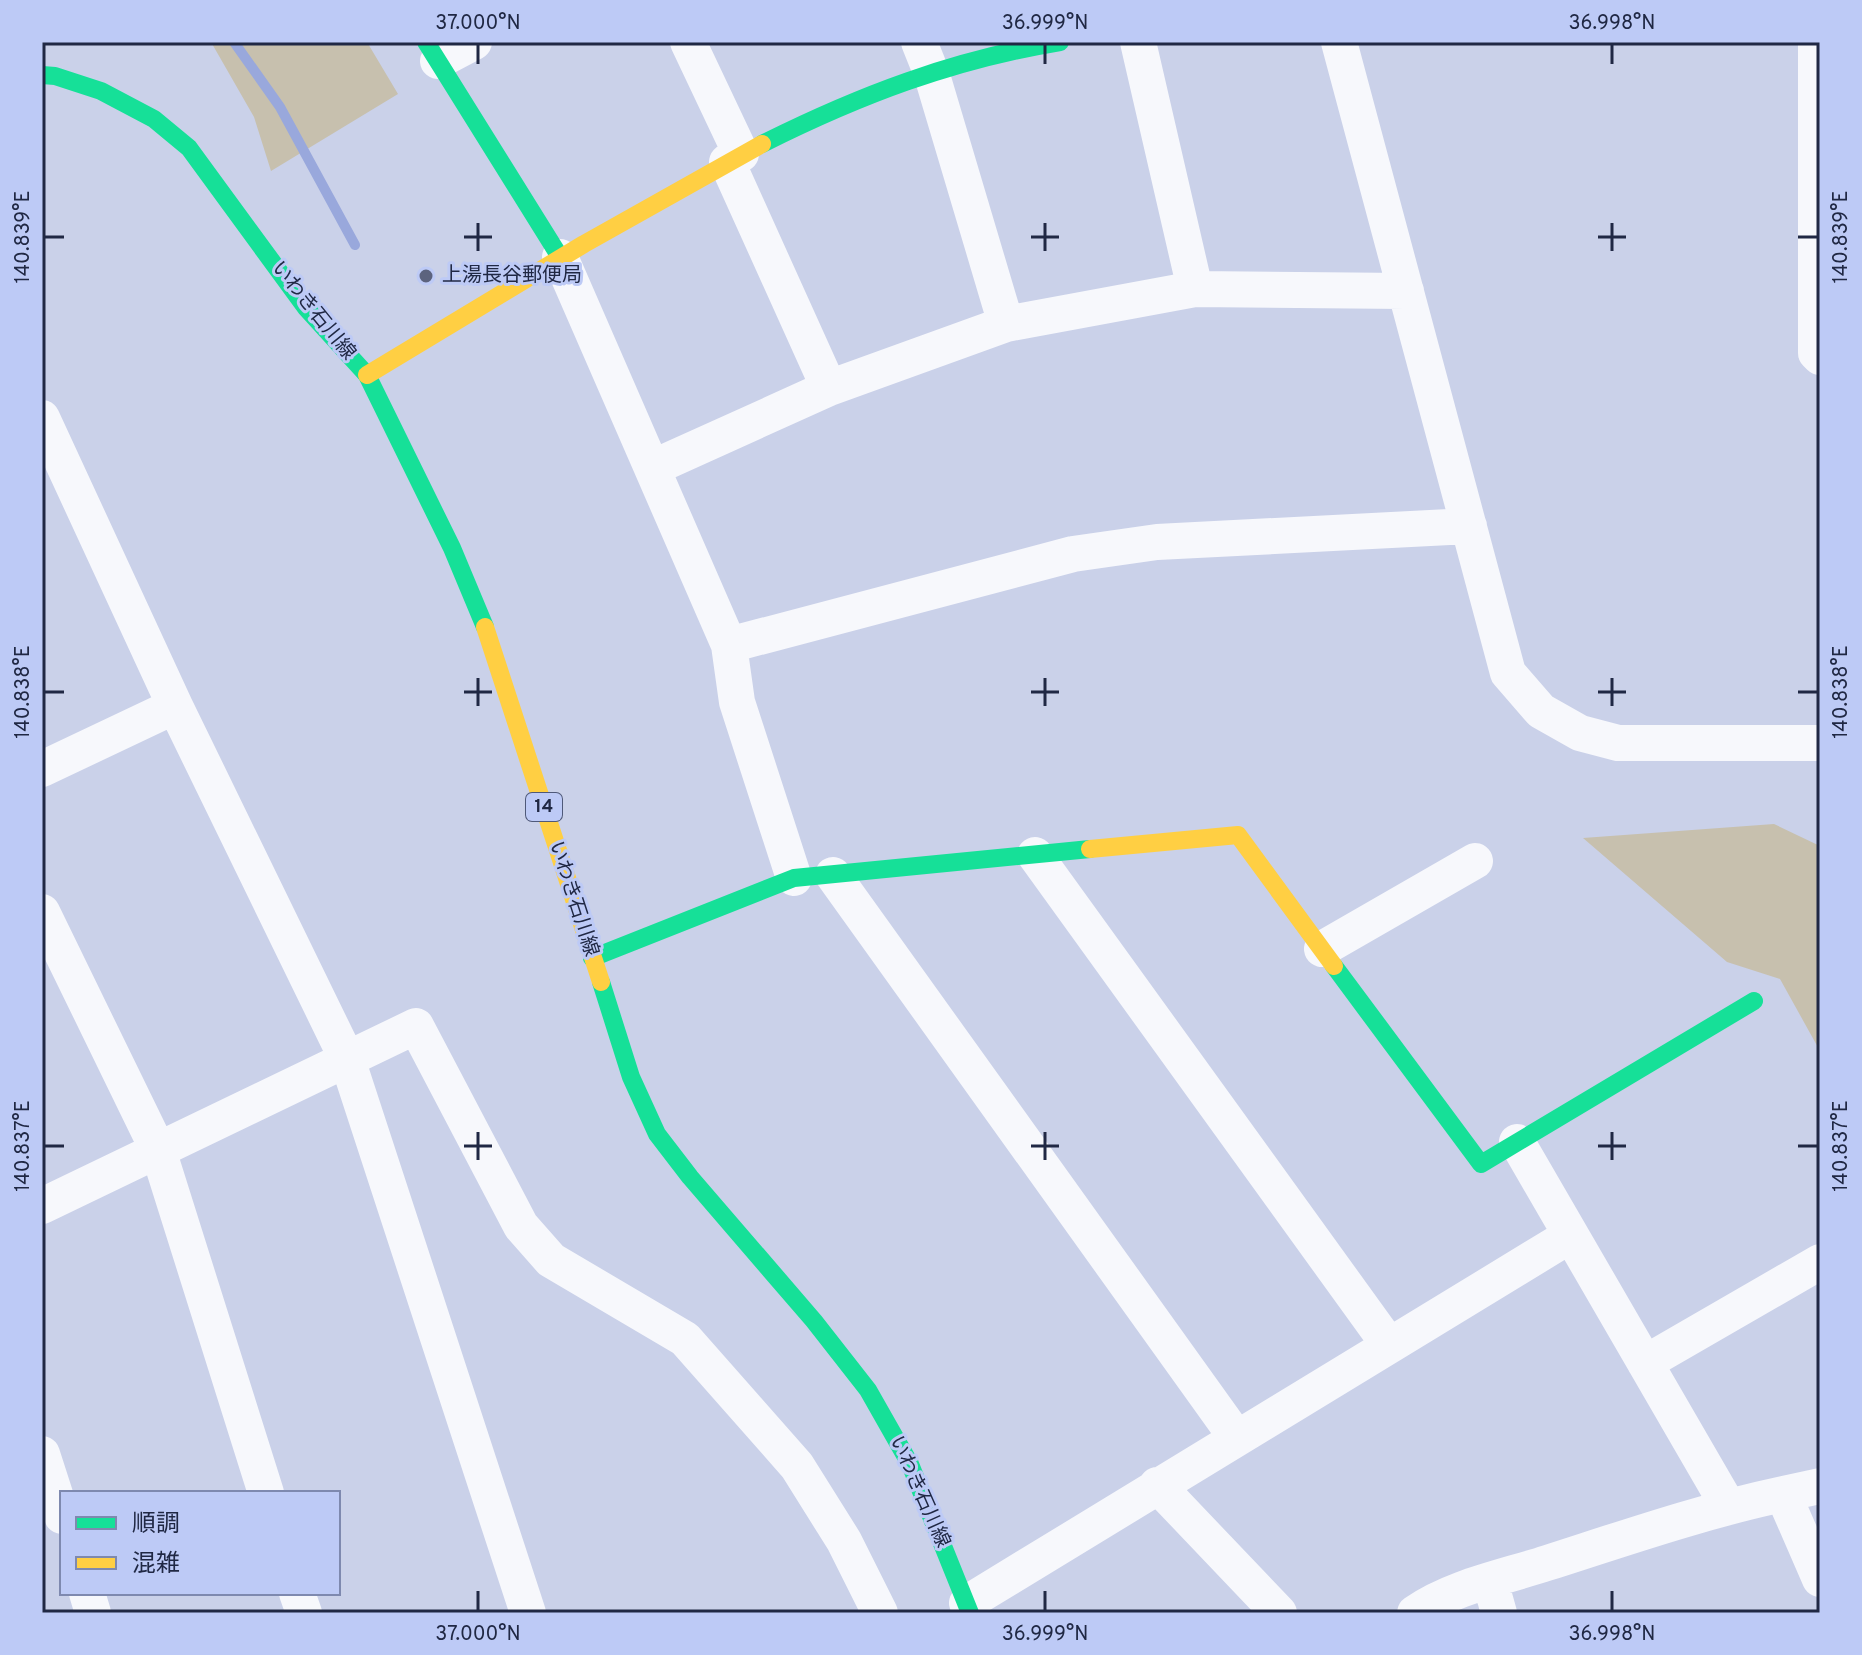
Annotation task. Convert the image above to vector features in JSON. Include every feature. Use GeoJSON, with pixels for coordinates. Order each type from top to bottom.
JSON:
{"type":"FeatureCollection","features":[{"type":"Feature","properties":{"kind":"street"},"geometry":{"type":"LineString","coordinates":[[474,42],[432,52],[560,257],[729,645],[737,702],[794,878]]}},
{"type":"Feature","properties":{"kind":"street"},"geometry":{"type":"LineString","coordinates":[[688,42],[829,388]]}},
{"type":"Feature","properties":{"kind":"street"},"geometry":{"type":"LineString","coordinates":[[367,375],[560,257],[734,158],[843,105],[925,57],[1060,42]]}},
{"type":"Feature","properties":{"kind":"street"},"geometry":{"type":"LineString","coordinates":[[1138,42],[1195,289]]}},
{"type":"Feature","properties":{"kind":"street"},"geometry":{"type":"LineString","coordinates":[[1339,42],[1508,673],[1541,711],[1580,733],[1618,743],[1820,743]]}},
{"type":"Feature","properties":{"kind":"street"},"geometry":{"type":"LineString","coordinates":[[1816,42],[1816,353],[1820,357]]}},
{"type":"Feature","properties":{"kind":"street"},"geometry":{"type":"LineString","coordinates":[[925,57],[1006,324]]}},
{"type":"Feature","properties":{"kind":"street","name":"いわき石川線"},"geometry":{"type":"LineString","coordinates":[[42,75],[55,76],[101,91],[154,119],[189,148],[306,308],[367,375],[452,548],[494,648],[631,1077],[657,1134],[868,1390],[910,1464],[968,1608]]}},
{"type":"Feature","properties":{"kind":"street"},"geometry":{"type":"LineString","coordinates":[[652,468],[829,388],[1006,324],[1195,289],[1406,291]]}},
{"type":"Feature","properties":{"kind":"street"},"geometry":{"type":"LineString","coordinates":[[42,418],[175,706],[347,1059],[528,1613]]}},
{"type":"Feature","properties":{"kind":"street"},"geometry":{"type":"LineString","coordinates":[[729,645],[1073,554],[1157,542],[1469,526]]}},
{"type":"Feature","properties":{"kind":"street"},"geometry":{"type":"LineString","coordinates":[[42,769],[175,706]]}},
{"type":"Feature","properties":{"kind":"street"},"geometry":{"type":"LineString","coordinates":[[592,958],[794,878],[1238,835],[1481,1164],[1754,1001]]}},
{"type":"Feature","properties":{"kind":"street"},"geometry":{"type":"LineString","coordinates":[[1035,855],[1389,1345]]}},
{"type":"Feature","properties":{"kind":"street"},"geometry":{"type":"LineString","coordinates":[[1322,949],[1475,861]]}},
{"type":"Feature","properties":{"kind":"street"},"geometry":{"type":"LineString","coordinates":[[833,875],[1236,1437]]}},
{"type":"Feature","properties":{"kind":"street"},"geometry":{"type":"LineString","coordinates":[[42,912],[158,1150],[265,1491]]}},
{"type":"Feature","properties":{"kind":"street"},"geometry":{"type":"LineString","coordinates":[[42,1206],[416,1026],[521,1226],[551,1260],[685,1339],[797,1466],[844,1541],[880,1613]]}},
{"type":"Feature","properties":{"kind":"street"},"geometry":{"type":"LineString","coordinates":[[1517,1142],[1728,1506]]}},
{"type":"Feature","properties":{"kind":"street"},"geometry":{"type":"LineString","coordinates":[[968,1608],[1157,1485],[1571,1235]]}},
{"type":"Feature","properties":{"kind":"street"},"geometry":{"type":"LineString","coordinates":[[1645,1363],[1820,1262]]}},
{"type":"Feature","properties":{"kind":"street"},"geometry":{"type":"LineString","coordinates":[[42,1454],[60,1510]]}},
{"type":"Feature","properties":{"kind":"street"},"geometry":{"type":"LineString","coordinates":[[1157,1485],[1279,1613]]}},
{"type":"Feature","properties":{"kind":"street"},"geometry":{"type":"LineString","coordinates":[[1415,1613],[1430,1603],[1494,1597],[1728,1506],[1820,1486]]}},
{"type":"Feature","properties":{"kind":"street"},"geometry":{"type":"LineString","coordinates":[[1783,1494],[1820,1579]]}},
{"type":"Feature","properties":{"kind":"shaded area"},"geometry":{"type":"Polygon","coordinates":[[[211,42],[367,42],[398,94],[271,171],[254,117],[211,42]]]}},
{"type":"Feature","properties":{"kind":"shaded area"},"geometry":{"type":"Polygon","coordinates":[[[1774,824],[1820,846],[1820,1051],[1780,979],[1727,962],[1583,838],[1774,824]]]}},
{"type":"Feature","properties":{"kind":"waterway"},"geometry":{"type":"LineString","coordinates":[[234,42],[280,107],[355,245]]}},
{"type":"Feature","properties":{"kind":"traffic: fast"},"geometry":{"type":"LineString","coordinates":[[426,42],[560,257]]}},
{"type":"Feature","properties":{"kind":"traffic: fast"},"geometry":{"type":"LineString","coordinates":[[762,144],[907,81],[982,59],[1060,42]]}},
{"type":"Feature","properties":{"kind":"traffic: fast"},"geometry":{"type":"LineString","coordinates":[[42,75],[55,76],[101,91],[154,119],[189,148],[306,308],[367,375],[452,548],[485,627]]}},
{"type":"Feature","properties":{"kind":"traffic: fast"},"geometry":{"type":"LineString","coordinates":[[592,958],[794,878],[1090,849]]}},
{"type":"Feature","properties":{"kind":"traffic: fast"},"geometry":{"type":"LineString","coordinates":[[1334,966],[1481,1164],[1754,1001]]}},
{"type":"Feature","properties":{"kind":"traffic: fast"},"geometry":{"type":"LineString","coordinates":[[601,982],[631,1077],[657,1134],[868,1390],[910,1464],[970,1613]]}},
{"type":"Feature","properties":{"kind":"traffic: slow"},"geometry":{"type":"LineString","coordinates":[[367,375],[584,244],[762,144]]}},
{"type":"Feature","properties":{"kind":"traffic: slow"},"geometry":{"type":"LineString","coordinates":[[485,627],[601,982]]}},
{"type":"Feature","properties":{"kind":"traffic: slow"},"geometry":{"type":"LineString","coordinates":[[1090,849],[1238,835],[1334,966]]}},
{"type":"Feature","properties":{"kind":"place","name":"上湯長谷郵便局"},"geometry":{"type":"Point","coordinates":[426,276]}}]}
